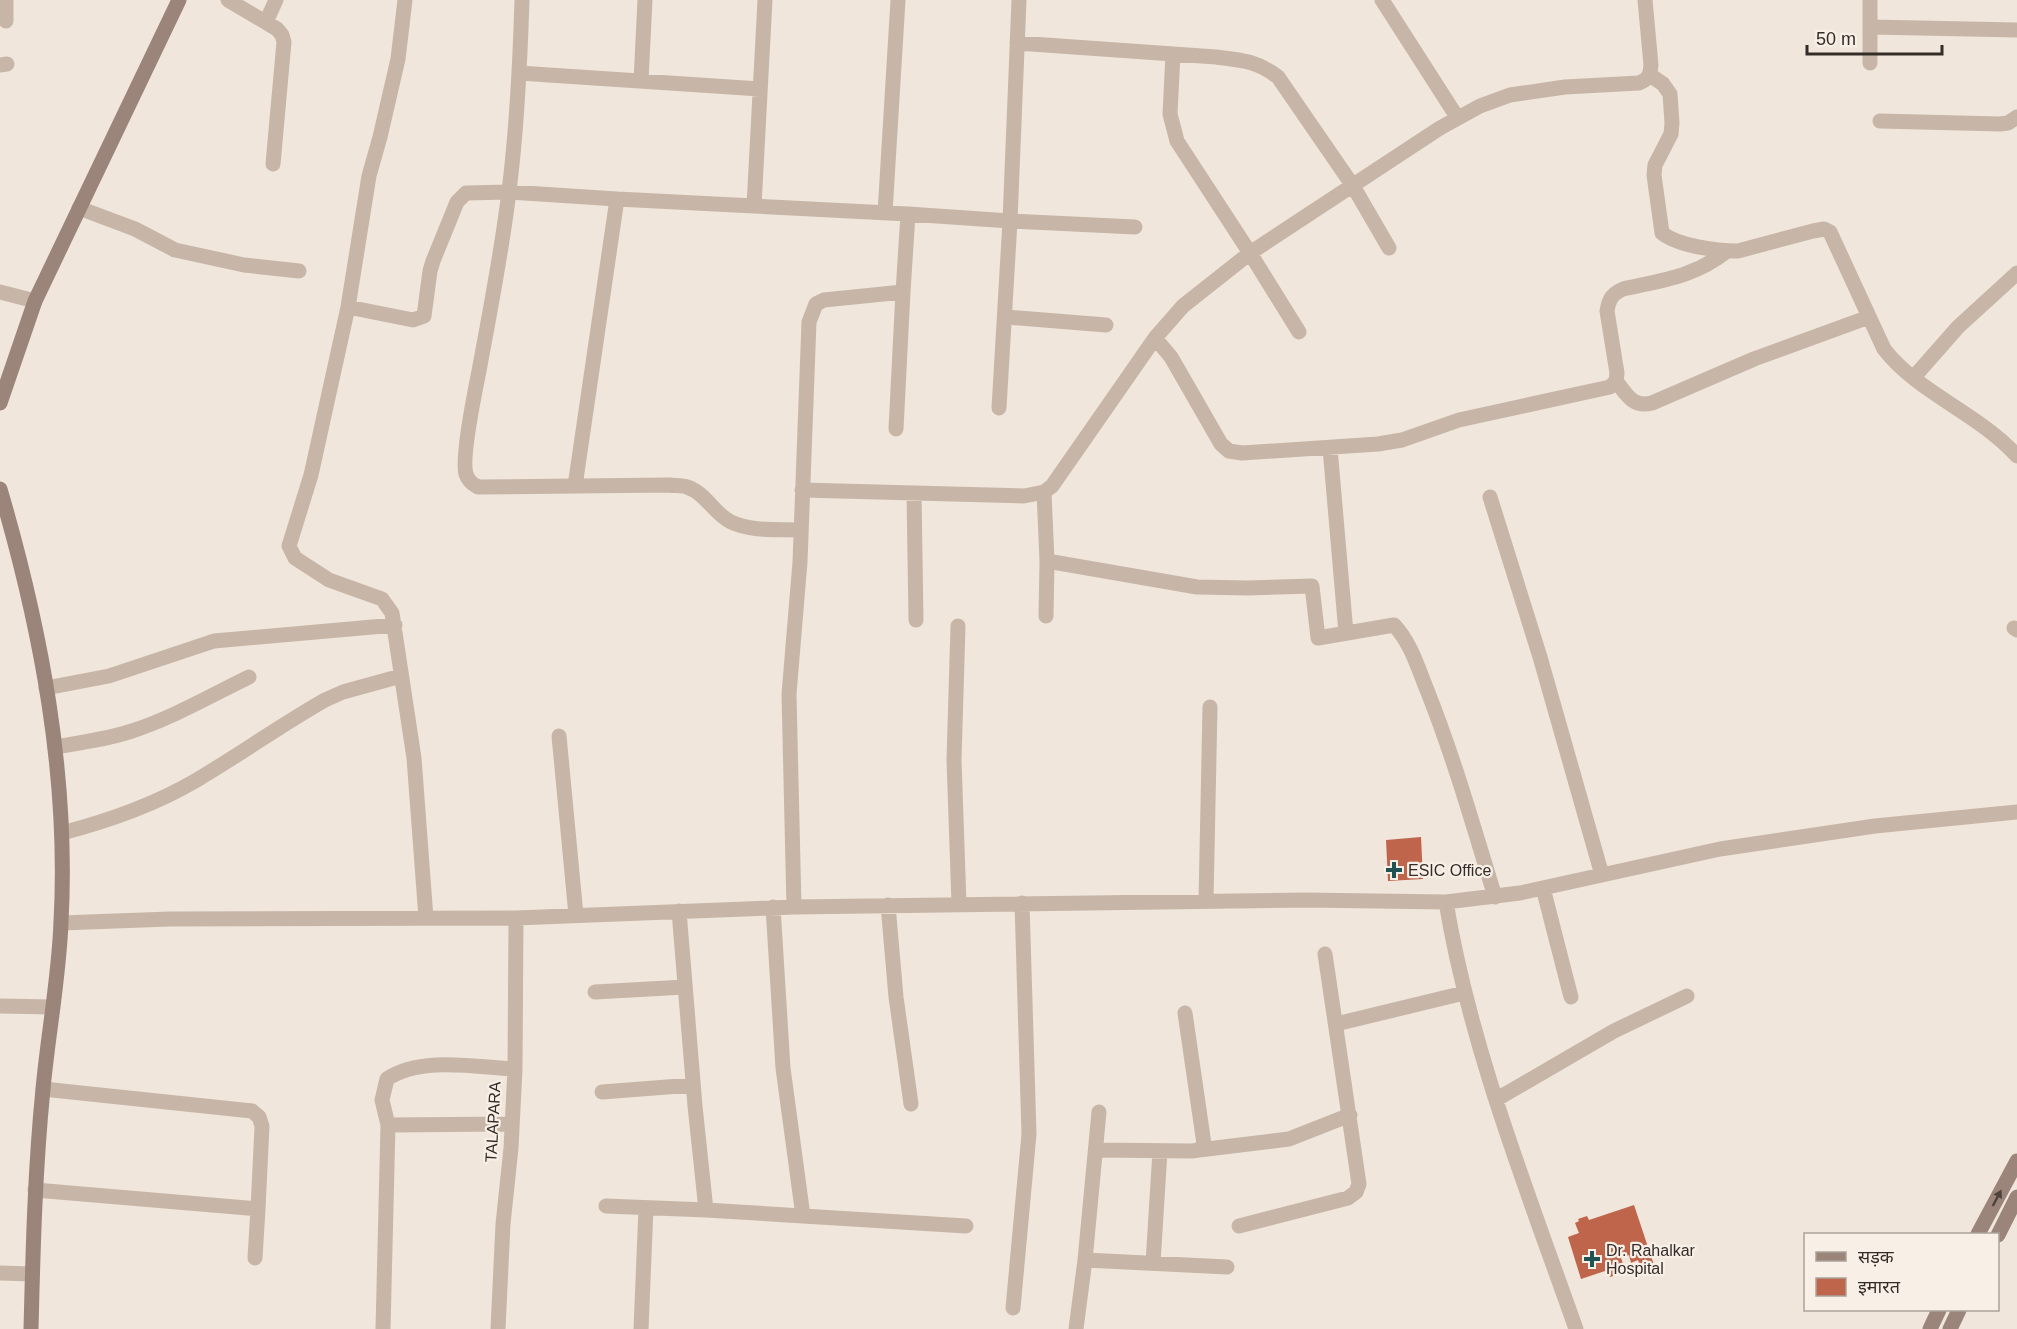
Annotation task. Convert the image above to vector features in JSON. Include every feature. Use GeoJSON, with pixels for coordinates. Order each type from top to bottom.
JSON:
{"type":"FeatureCollection","features":[{"type":"Feature","properties":{"kind":"street"},"geometry":{"type":"LineString","coordinates":[[6,0],[6,21]]}},
{"type":"Feature","properties":{"kind":"street"},"geometry":{"type":"LineString","coordinates":[[0,404],[35,301],[179,0]]}},
{"type":"Feature","properties":{"kind":"street"},"geometry":{"type":"LineString","coordinates":[[228,0],[266,22],[282,35],[285,50],[273,164]]}},
{"type":"Feature","properties":{"kind":"street"},"geometry":{"type":"LineString","coordinates":[[266,22],[276,0]]}},
{"type":"Feature","properties":{"kind":"street"},"geometry":{"type":"LineString","coordinates":[[405,0],[398,59],[369,176],[348,308],[310,476],[289,546],[295,558],[329,580],[382,599],[392,614],[414,758],[426,918]]}},
{"type":"Feature","properties":{"kind":"street"},"geometry":{"type":"LineString","coordinates":[[522,0],[519,73],[509,192],[464,464],[470,483],[478,487],[669,485],[688,487],[701,494],[719,513],[736,524],[801,530]]}},
{"type":"Feature","properties":{"kind":"street"},"geometry":{"type":"LineString","coordinates":[[641,81],[645,0]]}},
{"type":"Feature","properties":{"kind":"street"},"geometry":{"type":"LineString","coordinates":[[754,206],[765,0]]}},
{"type":"Feature","properties":{"kind":"street"},"geometry":{"type":"LineString","coordinates":[[885,213],[898,0]]}},
{"type":"Feature","properties":{"kind":"street"},"geometry":{"type":"LineString","coordinates":[[999,408],[1006,317],[1018,0]]}},
{"type":"Feature","properties":{"kind":"street"},"geometry":{"type":"LineString","coordinates":[[1382,0],[1457,117]]}},
{"type":"Feature","properties":{"kind":"street"},"geometry":{"type":"LineString","coordinates":[[802,490],[1024,496],[1044,492],[1052,486],[1155,338],[1183,306],[1250,253],[1457,117],[1480,106],[1510,95],[1565,87],[1646,81],[1650,75],[1651,65],[1645,0]]}},
{"type":"Feature","properties":{"kind":"street"},"geometry":{"type":"LineString","coordinates":[[1870,0],[1870,63]]}},
{"type":"Feature","properties":{"kind":"street"},"geometry":{"type":"LineString","coordinates":[[1870,27],[2017,30]]}},
{"type":"Feature","properties":{"kind":"street"},"geometry":{"type":"LineString","coordinates":[[1017,43],[1173,54],[1247,61],[1264,66],[1278,77],[1353,186],[1389,248]]}},
{"type":"Feature","properties":{"kind":"street"},"geometry":{"type":"LineString","coordinates":[[1173,54],[1170,114],[1177,141],[1299,332]]}},
{"type":"Feature","properties":{"kind":"street"},"geometry":{"type":"LineString","coordinates":[[519,73],[760,89]]}},
{"type":"Feature","properties":{"kind":"street"},"geometry":{"type":"LineString","coordinates":[[1650,75],[1663,84],[1670,94],[1671,134],[1655,165],[1654,175],[1662,233],[1676,242],[1738,251],[1824,229],[1830,232],[1884,349],[1894,363],[1976,419],[2017,456]]}},
{"type":"Feature","properties":{"kind":"street"},"geometry":{"type":"LineString","coordinates":[[1880,121],[2000,124],[2008,123],[2017,117]]}},
{"type":"Feature","properties":{"kind":"street"},"geometry":{"type":"LineString","coordinates":[[348,308],[413,320],[424,316],[430,271],[457,202],[466,193],[509,192],[1135,227]]}},
{"type":"Feature","properties":{"kind":"street"},"geometry":{"type":"LineString","coordinates":[[575,486],[617,199]]}},
{"type":"Feature","properties":{"kind":"street"},"geometry":{"type":"LineString","coordinates":[[79,208],[135,229],[175,250],[244,264],[298,271]]}},
{"type":"Feature","properties":{"kind":"street"},"geometry":{"type":"LineString","coordinates":[[896,429],[908,214]]}},
{"type":"Feature","properties":{"kind":"street"},"geometry":{"type":"LineString","coordinates":[[1155,338],[1171,357],[1221,444],[1229,451],[1242,453],[1378,444],[1402,440],[1459,420],[1610,387],[1616,381],[1617,374],[1607,311],[1608,301],[1614,293],[1690,274],[1714,262],[1727,251]]}},
{"type":"Feature","properties":{"kind":"street"},"geometry":{"type":"LineString","coordinates":[[1914,377],[1958,327],[2017,273]]}},
{"type":"Feature","properties":{"kind":"street"},"geometry":{"type":"LineString","coordinates":[[0,292],[35,301]]}},
{"type":"Feature","properties":{"kind":"street"},"geometry":{"type":"LineString","coordinates":[[794,907],[789,694],[801,530],[809,333],[812,312],[816,304],[824,300],[903,292]]}},
{"type":"Feature","properties":{"kind":"street"},"geometry":{"type":"LineString","coordinates":[[1006,317],[1106,325]]}},
{"type":"Feature","properties":{"kind":"street"},"geometry":{"type":"LineString","coordinates":[[1616,381],[1630,400],[1636,404],[1652,403],[1754,359],[1869,317]]}},
{"type":"Feature","properties":{"kind":"street"},"geometry":{"type":"LineString","coordinates":[[1330,448],[1346,633]]}},
{"type":"Feature","properties":{"kind":"street"},"geometry":{"type":"LineString","coordinates":[[0,489],[27,586],[46,688],[55,747],[62,833],[62,923],[34,1190],[31,1329]]}},
{"type":"Feature","properties":{"kind":"street"},"geometry":{"type":"LineString","coordinates":[[1044,492],[1047,561],[1046,616]]}},
{"type":"Feature","properties":{"kind":"street"},"geometry":{"type":"LineString","coordinates":[[914,493],[916,620]]}},
{"type":"Feature","properties":{"kind":"street"},"geometry":{"type":"LineString","coordinates":[[1490,497],[1540,657],[1602,875]]}},
{"type":"Feature","properties":{"kind":"street"},"geometry":{"type":"LineString","coordinates":[[1047,561],[1197,587],[1312,586],[1318,638],[1394,625],[1412,651],[1441,726],[1495,897]]}},
{"type":"Feature","properties":{"kind":"street"},"geometry":{"type":"LineString","coordinates":[[46,688],[110,676],[214,640],[395,626]]}},
{"type":"Feature","properties":{"kind":"street"},"geometry":{"type":"LineString","coordinates":[[958,626],[954,760],[959,904]]}},
{"type":"Feature","properties":{"kind":"street"},"geometry":{"type":"LineString","coordinates":[[62,833],[98,824],[156,801],[194,781],[325,700],[343,692],[401,676]]}},
{"type":"Feature","properties":{"kind":"street"},"geometry":{"type":"LineString","coordinates":[[55,747],[104,739],[132,731],[249,677]]}},
{"type":"Feature","properties":{"kind":"street"},"geometry":{"type":"LineString","coordinates":[[1206,901],[1210,707]]}},
{"type":"Feature","properties":{"kind":"street"},"geometry":{"type":"LineString","coordinates":[[559,736],[576,915]]}},
{"type":"Feature","properties":{"kind":"street"},"geometry":{"type":"LineString","coordinates":[[62,923],[170,919],[516,918],[774,907],[888,905],[1306,900],[1446,902],[1495,897],[1543,888],[1720,849],[1875,826],[2017,812]]}},
{"type":"Feature","properties":{"kind":"street"},"geometry":{"type":"LineString","coordinates":[[1543,888],[1571,998]]}},
{"type":"Feature","properties":{"kind":"street"},"geometry":{"type":"LineString","coordinates":[[1446,902],[1464,993],[1497,1099],[1576,1329]]}},
{"type":"Feature","properties":{"kind":"street"},"geometry":{"type":"LineString","coordinates":[[1013,1308],[1029,1134],[1022,903]]}},
{"type":"Feature","properties":{"kind":"street"},"geometry":{"type":"LineString","coordinates":[[888,905],[896,997],[910,1104]]}},
{"type":"Feature","properties":{"kind":"street"},"geometry":{"type":"LineString","coordinates":[[774,907],[783,1068],[803,1216]]}},
{"type":"Feature","properties":{"kind":"street"},"geometry":{"type":"LineString","coordinates":[[679,911],[706,1210]]}},
{"type":"Feature","properties":{"kind":"street","name":"TALAPARA"},"geometry":{"type":"LineString","coordinates":[[498,1329],[503,1224],[511,1148],[515,1069],[516,918]]}},
{"type":"Feature","properties":{"kind":"street"},"geometry":{"type":"LineString","coordinates":[[1239,1226],[1348,1198],[1356,1192],[1359,1184],[1325,954]]}},
{"type":"Feature","properties":{"kind":"street"},"geometry":{"type":"LineString","coordinates":[[596,992],[685,987]]}},
{"type":"Feature","properties":{"kind":"street"},"geometry":{"type":"LineString","coordinates":[[1335,1024],[1464,993]]}},
{"type":"Feature","properties":{"kind":"street"},"geometry":{"type":"LineString","coordinates":[[1497,1099],[1614,1031],[1687,996]]}},
{"type":"Feature","properties":{"kind":"street"},"geometry":{"type":"LineString","coordinates":[[0,1006],[52,1007]]}},
{"type":"Feature","properties":{"kind":"street"},"geometry":{"type":"LineString","coordinates":[[1185,1013],[1204,1137],[1204,1144],[1198,1150]]}},
{"type":"Feature","properties":{"kind":"street"},"geometry":{"type":"LineString","coordinates":[[382,1329],[388,1125],[382,1100],[387,1079],[397,1072],[437,1065],[515,1069]]}},
{"type":"Feature","properties":{"kind":"street"},"geometry":{"type":"LineString","coordinates":[[602,1092],[693,1085]]}},
{"type":"Feature","properties":{"kind":"street"},"geometry":{"type":"LineString","coordinates":[[43,1089],[252,1111],[259,1117],[262,1126],[255,1258]]}},
{"type":"Feature","properties":{"kind":"street"},"geometry":{"type":"LineString","coordinates":[[1076,1329],[1099,1112]]}},
{"type":"Feature","properties":{"kind":"street"},"geometry":{"type":"LineString","coordinates":[[1096,1150],[1198,1150],[1289,1139],[1350,1115]]}},
{"type":"Feature","properties":{"kind":"street"},"geometry":{"type":"LineString","coordinates":[[388,1125],[511,1124]]}},
{"type":"Feature","properties":{"kind":"street"},"geometry":{"type":"LineString","coordinates":[[1153,1263],[1160,1151]]}},
{"type":"Feature","properties":{"kind":"street"},"geometry":{"type":"LineString","coordinates":[[1979,1233],[2017,1161]]}},
{"type":"Feature","properties":{"kind":"street"},"geometry":{"type":"LineString","coordinates":[[34,1190],[258,1209]]}},
{"type":"Feature","properties":{"kind":"street"},"geometry":{"type":"LineString","coordinates":[[1999,1233],[2017,1197]]}},
{"type":"Feature","properties":{"kind":"street"},"geometry":{"type":"LineString","coordinates":[[606,1206],[966,1226]]}},
{"type":"Feature","properties":{"kind":"street"},"geometry":{"type":"LineString","coordinates":[[641,1329],[646,1208]]}},
{"type":"Feature","properties":{"kind":"street"},"geometry":{"type":"LineString","coordinates":[[1085,1260],[1227,1267]]}},
{"type":"Feature","properties":{"kind":"street"},"geometry":{"type":"LineString","coordinates":[[0,1273],[32,1274]]}},
{"type":"Feature","properties":{"kind":"street"},"geometry":{"type":"LineString","coordinates":[[1930,1329],[1939,1311]]}},
{"type":"Feature","properties":{"kind":"street"},"geometry":{"type":"LineString","coordinates":[[1950,1329],[1959,1311]]}},
{"type":"Feature","properties":{"kind":"building"},"geometry":{"type":"Polygon","coordinates":[[[1421,837],[1423,879],[1388,881],[1386,840],[1421,837]]]}},
{"type":"Feature","properties":{"kind":"building"},"geometry":{"type":"Polygon","coordinates":[[[1634,1205],[1654,1265],[1641,1269],[1638,1260],[1631,1263],[1629,1255],[1621,1258],[1626,1272],[1610,1277],[1608,1270],[1581,1279],[1568,1237],[1579,1233],[1575,1223],[1579,1221],[1578,1219],[1587,1216],[1589,1220],[1634,1205]]]}},
{"type":"Feature","properties":{"kind":"place","name":"ESIC Office"},"geometry":{"type":"Point","coordinates":[1394,870]}},
{"type":"Feature","properties":{"kind":"place","name":"Dr. Rahalkar Hospital"},"geometry":{"type":"Point","coordinates":[1592,1259]}}]}
